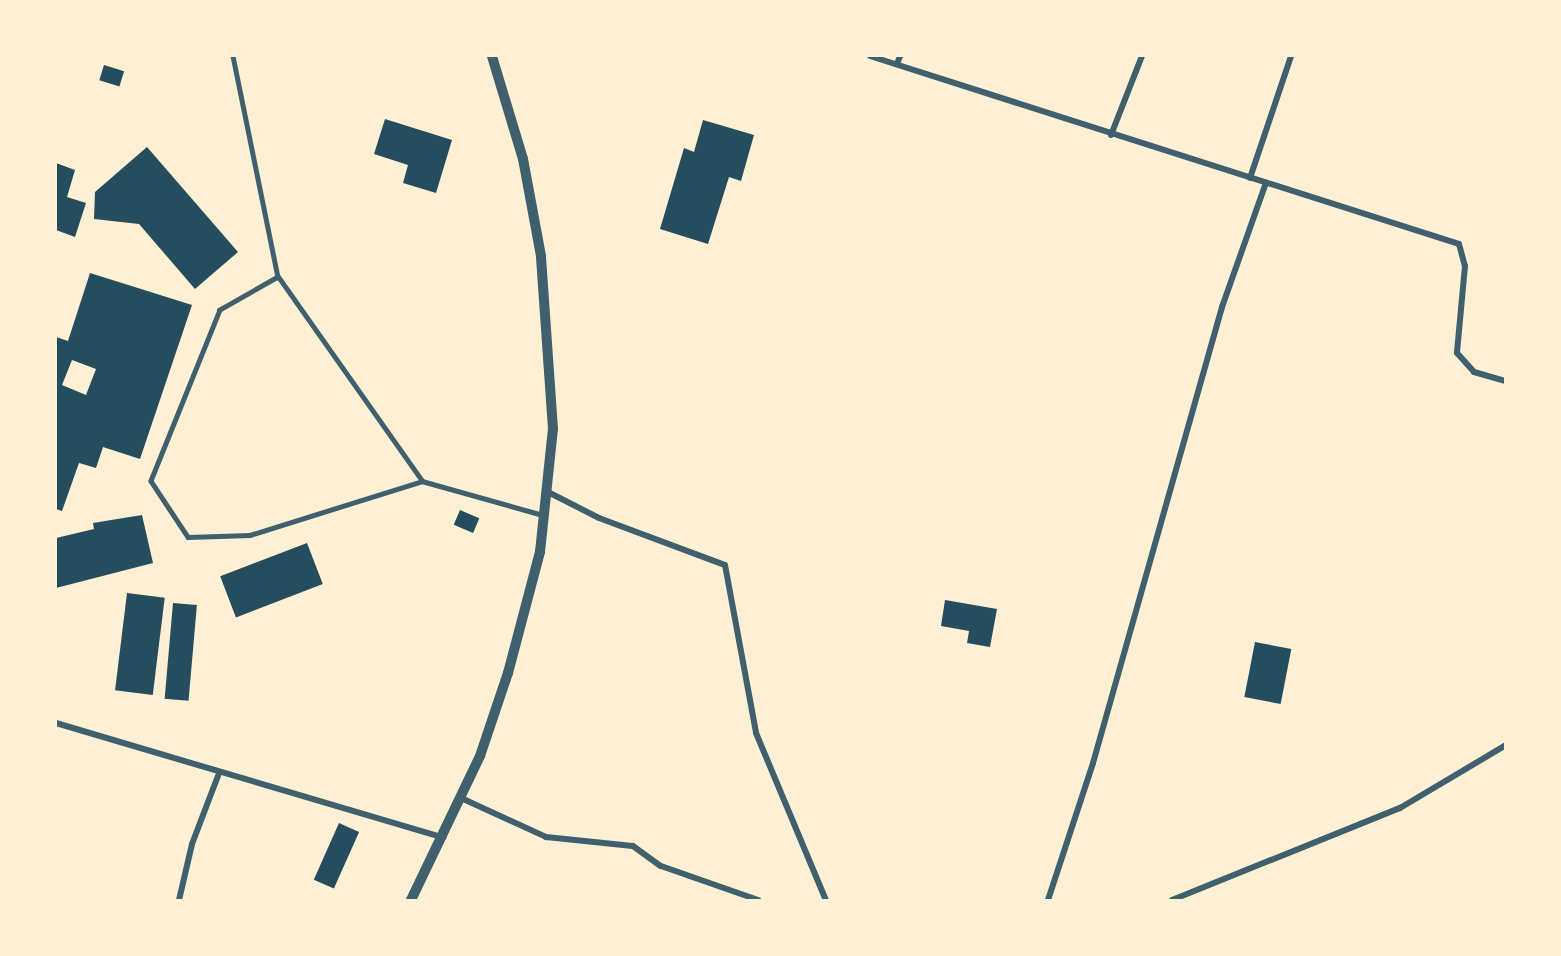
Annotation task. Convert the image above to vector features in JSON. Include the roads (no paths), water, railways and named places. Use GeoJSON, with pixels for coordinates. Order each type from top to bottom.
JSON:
{"type":"FeatureCollection","features":[{"type":"Feature","properties":{"kind":"street"},"geometry":{"type":"LineString","coordinates":[[411,900],[461,798],[508,673],[540,552],[553,429],[541,255],[524,159],[492,56]]}},
{"type":"Feature","properties":{"kind":"street"},"geometry":{"type":"LineString","coordinates":[[870,56],[1111,135],[1460,244],[1465,266],[1457,353],[1474,372],[1506,381]]}},
{"type":"Feature","properties":{"kind":"street"},"geometry":{"type":"LineString","coordinates":[[897,64],[900,56]]}},
{"type":"Feature","properties":{"kind":"street"},"geometry":{"type":"LineString","coordinates":[[1111,135],[1142,56]]}},
{"type":"Feature","properties":{"kind":"street"},"geometry":{"type":"LineString","coordinates":[[1250,178],[1290,56]]}},
{"type":"Feature","properties":{"kind":"street"},"geometry":{"type":"LineString","coordinates":[[1048,900],[1097,752],[1222,307],[1266,183]]}},
{"type":"Feature","properties":{"kind":"street"},"geometry":{"type":"LineString","coordinates":[[546,491],[724,566],[756,733],[826,900]]}},
{"type":"Feature","properties":{"kind":"street"},"geometry":{"type":"LineString","coordinates":[[56,723],[219,776],[443,838]]}},
{"type":"Feature","properties":{"kind":"street"},"geometry":{"type":"LineString","coordinates":[[1172,900],[1400,808],[1506,745]]}},
{"type":"Feature","properties":{"kind":"street"},"geometry":{"type":"LineString","coordinates":[[179,900],[192,844],[219,776]]}},
{"type":"Feature","properties":{"kind":"street"},"geometry":{"type":"LineString","coordinates":[[461,798],[546,837],[633,846],[661,866],[758,900]]}},
{"type":"Feature","properties":{"kind":"lane"},"geometry":{"type":"LineString","coordinates":[[233,56],[278,277],[422,481]]}},
{"type":"Feature","properties":{"kind":"lane"},"geometry":{"type":"LineString","coordinates":[[278,277],[220,310],[151,481],[188,537],[250,535],[422,481],[544,515]]}}]}
